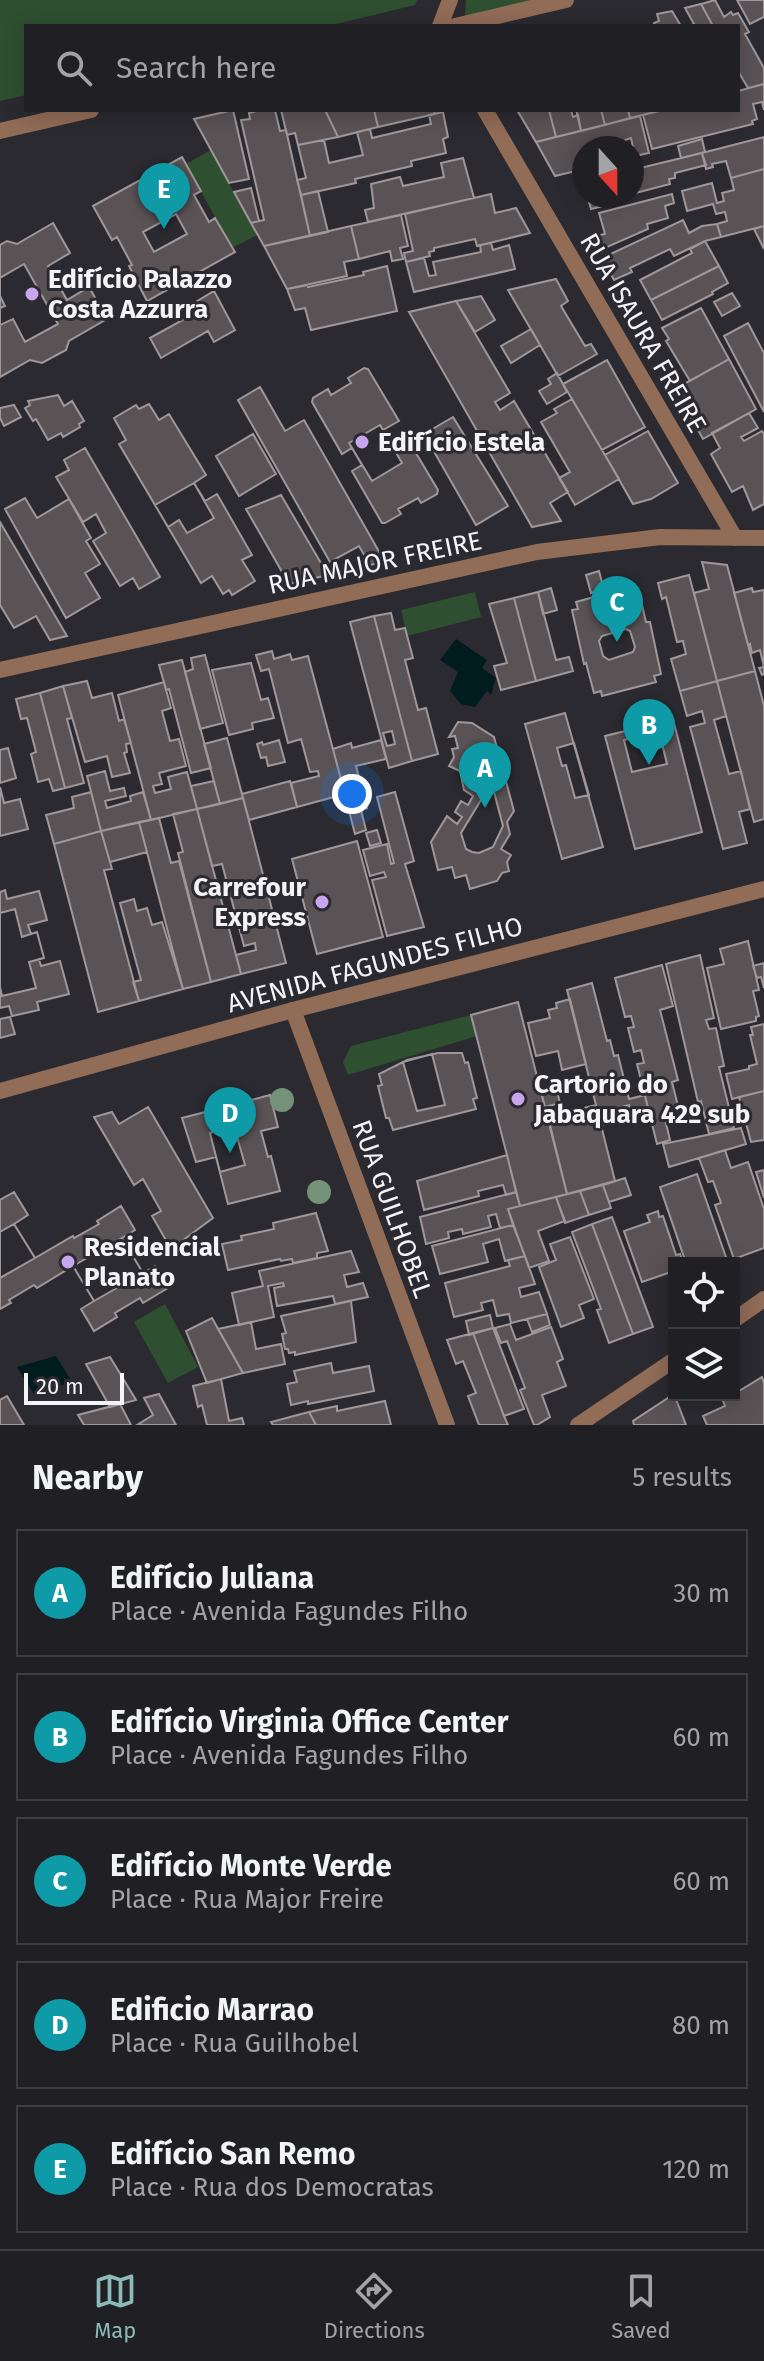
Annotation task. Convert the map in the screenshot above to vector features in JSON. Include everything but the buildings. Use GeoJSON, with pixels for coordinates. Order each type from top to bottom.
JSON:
{"type":"FeatureCollection","features":[{"type":"Feature","properties":{"kind":"street"},"geometry":{"type":"LineString","coordinates":[[441,24],[450,0]]}},
{"type":"Feature","properties":{"kind":"street"},"geometry":{"type":"LineString","coordinates":[[464,24],[566,0]]}},
{"type":"Feature","properties":{"kind":"street"},"geometry":{"type":"LineString","coordinates":[[0,131],[82,112]]}},
{"type":"Feature","properties":{"kind":"street","name":"RUA ISAURA FREIRE"},"geometry":{"type":"LineString","coordinates":[[486,112],[735,538]]}},
{"type":"Feature","properties":{"kind":"street","name":"RUA MAJOR FREIRE"},"geometry":{"type":"LineString","coordinates":[[0,670],[537,552],[660,537],[764,538]]}},
{"type":"Feature","properties":{"kind":"street","name":"AVENIDA FAGUNDES FILHO"},"geometry":{"type":"LineString","coordinates":[[0,1091],[293,1010],[764,889]]}},
{"type":"Feature","properties":{"kind":"street","name":"RUA GUILHOBEL"},"geometry":{"type":"LineString","coordinates":[[293,1010],[447,1425]]}},
{"type":"Feature","properties":{"kind":"street"},"geometry":{"type":"LineString","coordinates":[[740,1316],[764,1299]]}},
{"type":"Feature","properties":{"kind":"street"},"geometry":{"type":"LineString","coordinates":[[578,1425],[668,1364]]}},
{"type":"Feature","properties":{"kind":"green space"},"geometry":{"type":"Polygon","coordinates":[[[0,0],[417,0],[415,5],[336,24],[24,24],[24,95],[0,101],[0,0]]]}},
{"type":"Feature","properties":{"kind":"green space"},"geometry":{"type":"Polygon","coordinates":[[[466,0],[544,0],[465,16],[466,0]]]}},
{"type":"Feature","properties":{"kind":"green space"},"geometry":{"type":"Polygon","coordinates":[[[211,150],[257,235],[232,248],[186,164],[211,150]]]}},
{"type":"Feature","properties":{"kind":"green space"},"geometry":{"type":"Polygon","coordinates":[[[475,592],[481,617],[407,636],[401,610],[475,592]]]}},
{"type":"Feature","properties":{"kind":"green space"},"geometry":{"type":"Polygon","coordinates":[[[471,1015],[477,1036],[348,1075],[343,1062],[351,1046],[471,1015]]]}},
{"type":"Feature","properties":{"kind":"green space"},"geometry":{"type":"Polygon","coordinates":[[[165,1304],[198,1367],[168,1383],[134,1322],[165,1304]]]}},
{"type":"Feature","properties":{"kind":"water"},"geometry":{"type":"Polygon","coordinates":[[[456,639],[487,660],[482,668],[496,678],[491,695],[487,691],[475,707],[461,704],[450,691],[458,672],[440,660],[456,639]]]}},
{"type":"Feature","properties":{"kind":"water"},"geometry":{"type":"Polygon","coordinates":[[[56,1356],[72,1382],[34,1394],[17,1367],[56,1356]]]}},
{"type":"Feature","properties":{"kind":"place","name":"Edifício San Remo"},"geometry":{"type":"Point","coordinates":[164,229]}},
{"type":"Feature","properties":{"kind":"place","name":"Edifício Palazzo Costa Azzurra"},"geometry":{"type":"Point","coordinates":[32,294]}},
{"type":"Feature","properties":{"kind":"place","name":"Edifício Estela"},"geometry":{"type":"Point","coordinates":[362,442]}},
{"type":"Feature","properties":{"kind":"place","name":"Edifício Monte Verde"},"geometry":{"type":"Point","coordinates":[617,642]}},
{"type":"Feature","properties":{"kind":"place","name":"Edifício Virginia Office Center"},"geometry":{"type":"Point","coordinates":[649,765]}},
{"type":"Feature","properties":{"kind":"place","name":"Edifício Juliana"},"geometry":{"type":"Point","coordinates":[485,808]}},
{"type":"Feature","properties":{"kind":"place","name":"Carrefour Express"},"geometry":{"type":"Point","coordinates":[322,902]}},
{"type":"Feature","properties":{"kind":"place","name":"Cartorio do Jabaquara 42º sub"},"geometry":{"type":"Point","coordinates":[518,1099]}},
{"type":"Feature","properties":{"kind":"place","name":"Edificio Marrao"},"geometry":{"type":"Point","coordinates":[230,1153]}},
{"type":"Feature","properties":{"kind":"place","name":"Residencial Planato"},"geometry":{"type":"Point","coordinates":[68,1262]}}]}
